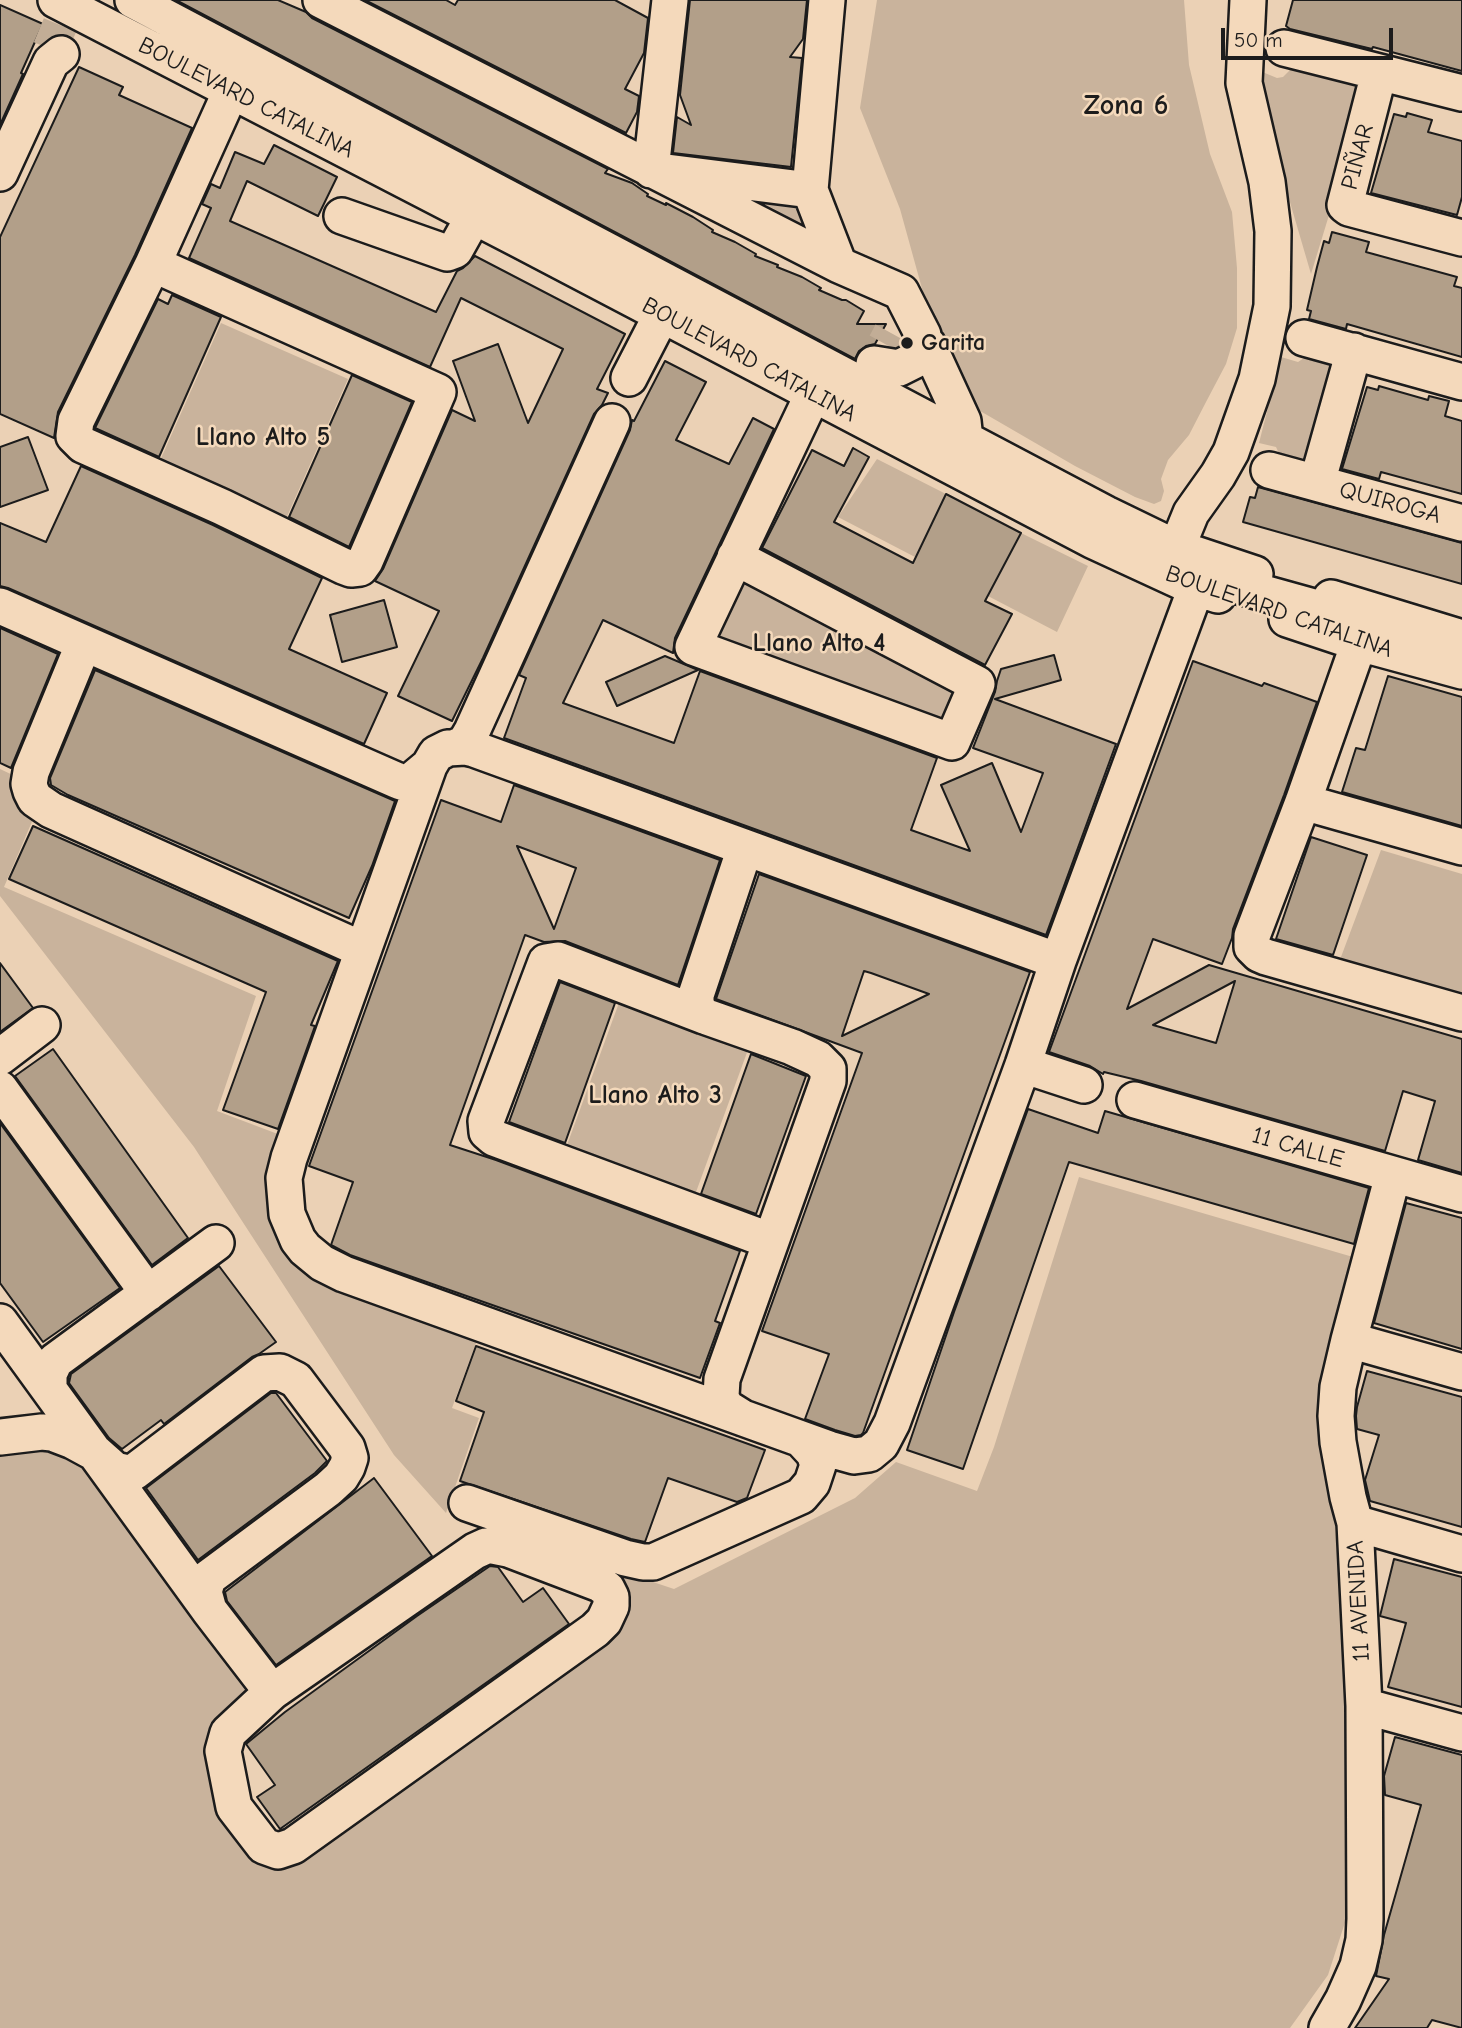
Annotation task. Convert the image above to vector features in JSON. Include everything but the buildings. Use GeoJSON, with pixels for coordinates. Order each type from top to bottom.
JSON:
{"type":"FeatureCollection","features":[{"type":"Feature","properties":{"kind":"street","name":"BOULEVARD CATALINA"},"geometry":{"type":"LineString","coordinates":[[134,0],[900,345],[965,440],[1174,547],[1462,638]]}},
{"type":"Feature","properties":{"kind":"street"},"geometry":{"type":"LineString","coordinates":[[321,0],[839,265],[901,292],[900,345],[963,421],[965,440]]}},
{"type":"Feature","properties":{"kind":"street"},"geometry":{"type":"LineString","coordinates":[[827,0],[810,190],[839,265]]}},
{"type":"Feature","properties":{"kind":"street"},"geometry":{"type":"LineString","coordinates":[[1174,547],[1191,513],[1231,452],[1257,379],[1272,306],[1273,231],[1267,182],[1244,83],[1248,0]]}},
{"type":"Feature","properties":{"kind":"street"},"geometry":{"type":"LineString","coordinates":[[651,170],[664,3]]}},
{"type":"Feature","properties":{"kind":"street","name":"BOULEVARD CATALINA"},"geometry":{"type":"LineString","coordinates":[[63,31],[231,91],[1092,540],[1196,588],[1359,643],[1462,671]]}},
{"type":"Feature","properties":{"kind":"street"},"geometry":{"type":"LineString","coordinates":[[0,173],[7,138],[63,31]]}},
{"type":"Feature","properties":{"kind":"street"},"geometry":{"type":"LineString","coordinates":[[1284,48],[1462,93]]}},
{"type":"Feature","properties":{"kind":"street","name":"PIÑAR"},"geometry":{"type":"LineString","coordinates":[[1380,73],[1345,205],[1462,238]]}},
{"type":"Feature","properties":{"kind":"street"},"geometry":{"type":"LineString","coordinates":[[153,264],[438,392],[360,568],[343,566],[222,507],[83,445],[77,441],[73,429],[153,264],[231,91]]}},
{"type":"Feature","properties":{"kind":"street"},"geometry":{"type":"LineString","coordinates":[[651,170],[810,190]]}},
{"type":"Feature","properties":{"kind":"street"},"geometry":{"type":"LineString","coordinates":[[342,216],[447,253],[455,250],[474,216]]}},
{"type":"Feature","properties":{"kind":"street"},"geometry":{"type":"LineString","coordinates":[[629,378],[662,314]]}},
{"type":"Feature","properties":{"kind":"street"},"geometry":{"type":"LineString","coordinates":[[1304,338],[1462,382]]}},
{"type":"Feature","properties":{"kind":"street","name":"QUIROGA"},"geometry":{"type":"LineString","coordinates":[[1317,483],[1354,351]]}},
{"type":"Feature","properties":{"kind":"street"},"geometry":{"type":"LineString","coordinates":[[735,557],[976,684],[952,742],[693,647],[735,557],[813,394]]}},
{"type":"Feature","properties":{"kind":"street"},"geometry":{"type":"LineString","coordinates":[[0,606],[396,780],[411,781],[442,756],[465,743],[472,732],[611,422]]}},
{"type":"Feature","properties":{"kind":"street","name":"QUIROGA"},"geometry":{"type":"LineString","coordinates":[[1269,470],[1462,523]]}},
{"type":"Feature","properties":{"kind":"street"},"geometry":{"type":"LineString","coordinates":[[467,1503],[625,1558],[648,1562],[844,1475],[876,1450],[892,1423],[1196,588],[1231,584],[1321,609],[1334,610],[1353,604]]}},
{"type":"Feature","properties":{"kind":"street"},"geometry":{"type":"LineString","coordinates":[[84,643],[31,772],[29,784],[36,799],[51,810],[363,950]]}},
{"type":"Feature","properties":{"kind":"street"},"geometry":{"type":"LineString","coordinates":[[1359,643],[1252,936],[1252,947],[1266,957],[1462,1013]]}},
{"type":"Feature","properties":{"kind":"street"},"geometry":{"type":"LineString","coordinates":[[876,1450],[854,1456],[801,1439],[344,1274],[322,1264],[305,1249],[298,1240],[287,1214],[284,1178],[363,950],[442,756],[465,747],[1058,961]]}},
{"type":"Feature","properties":{"kind":"street"},"geometry":{"type":"LineString","coordinates":[[1303,802],[1462,847]]}},
{"type":"Feature","properties":{"kind":"street"},"geometry":{"type":"LineString","coordinates":[[704,1016],[696,1007],[696,995],[745,848]]}},
{"type":"Feature","properties":{"kind":"street"},"geometry":{"type":"LineString","coordinates":[[743,1418],[727,1408],[721,1396],[726,1366],[771,1241],[828,1081],[828,1069],[808,1054],[558,960],[546,962],[486,1121],[487,1132],[494,1138],[771,1241]]}},
{"type":"Feature","properties":{"kind":"street"},"geometry":{"type":"LineString","coordinates":[[0,1058],[42,1025]]}},
{"type":"Feature","properties":{"kind":"street"},"geometry":{"type":"LineString","coordinates":[[1023,1065],[1084,1085]]}},
{"type":"Feature","properties":{"kind":"street"},"geometry":{"type":"LineString","coordinates":[[0,1089],[148,1293]]}},
{"type":"Feature","properties":{"kind":"street","name":"11 CALLE"},"geometry":{"type":"LineString","coordinates":[[1135,1100],[1462,1194]]}},
{"type":"Feature","properties":{"kind":"street","name":"11 AVENIDA"},"geometry":{"type":"LineString","coordinates":[[1327,2028],[1354,1976],[1364,1940],[1364,1706],[1355,1523],[1343,1472],[1336,1416],[1338,1387],[1393,1175]]}},
{"type":"Feature","properties":{"kind":"street"},"geometry":{"type":"LineString","coordinates":[[49,1389],[48,1374],[55,1361],[216,1243]]}},
{"type":"Feature","properties":{"kind":"street"},"geometry":{"type":"LineString","coordinates":[[0,1322],[209,1610],[272,1692]]}},
{"type":"Feature","properties":{"kind":"street"},"geometry":{"type":"LineString","coordinates":[[1349,1340],[1462,1372]]}},
{"type":"Feature","properties":{"kind":"street"},"geometry":{"type":"LineString","coordinates":[[0,1437],[52,1433],[97,1454],[115,1470],[134,1472],[264,1373],[275,1371],[296,1380],[346,1448],[349,1462],[337,1481],[208,1578],[204,1592],[209,1610]]}},
{"type":"Feature","properties":{"kind":"street"},"geometry":{"type":"LineString","coordinates":[[801,1439],[814,1453],[818,1465],[813,1483],[801,1496]]}},
{"type":"Feature","properties":{"kind":"street"},"geometry":{"type":"LineString","coordinates":[[1355,1523],[1462,1554]]}},
{"type":"Feature","properties":{"kind":"street"},"geometry":{"type":"LineString","coordinates":[[486,1546],[508,1549],[600,1584],[611,1597],[608,1614],[595,1630],[293,1846],[278,1851],[264,1846],[234,1807],[223,1751],[228,1733],[272,1692],[486,1546]]}},
{"type":"Feature","properties":{"kind":"street"},"geometry":{"type":"LineString","coordinates":[[1364,1706],[1462,1733]]}},
{"type":"Feature","properties":{"kind":"shaded area"},"geometry":{"type":"Polygon","coordinates":[[[877,0],[1184,0],[1189,65],[1210,154],[1232,212],[1237,268],[1237,328],[1226,364],[1189,435],[1168,460],[1161,479],[1164,491],[1161,501],[1154,504],[1135,497],[975,408],[926,303],[900,209],[860,108],[877,0]]]}},
{"type":"Feature","properties":{"kind":"shaded area"},"geometry":{"type":"Polygon","coordinates":[[[1297,66],[1358,83],[1366,94],[1311,274],[1256,86],[1260,71],[1277,78],[1283,77],[1297,66]]]}},
{"type":"Feature","properties":{"kind":"shaded area"},"geometry":{"type":"Polygon","coordinates":[[[712,186],[799,204],[810,233],[712,186]]]}},
{"type":"Feature","properties":{"kind":"shaded area"},"geometry":{"type":"Polygon","coordinates":[[[221,323],[348,379],[285,521],[158,465],[221,323]]]}},
{"type":"Feature","properties":{"kind":"shaded area"},"geometry":{"type":"Polygon","coordinates":[[[1316,350],[1337,357],[1307,465],[1282,460],[1276,447],[1259,443],[1281,357],[1298,362],[1316,350]]]}},
{"type":"Feature","properties":{"kind":"shaded area"},"geometry":{"type":"Polygon","coordinates":[[[877,459],[946,494],[915,557],[838,517],[877,459]]]}},
{"type":"Feature","properties":{"kind":"shaded area"},"geometry":{"type":"Polygon","coordinates":[[[1021,533],[1088,566],[1057,632],[988,596],[1021,533]]]}},
{"type":"Feature","properties":{"kind":"shaded area"},"geometry":{"type":"Polygon","coordinates":[[[750,581],[956,687],[944,720],[936,721],[719,639],[716,633],[737,587],[750,581]]]}},
{"type":"Feature","properties":{"kind":"shaded area"},"geometry":{"type":"Polygon","coordinates":[[[0,769],[17,777],[34,817],[4,887],[256,996],[217,1111],[283,1136],[278,1228],[479,1335],[452,1408],[479,1418],[446,1513],[394,1455],[194,1147],[0,896],[0,769]]]}},
{"type":"Feature","properties":{"kind":"shaded area"},"geometry":{"type":"Polygon","coordinates":[[[1381,850],[1462,874],[1462,999],[1338,965],[1381,850]]]}},
{"type":"Feature","properties":{"kind":"shaded area"},"geometry":{"type":"Polygon","coordinates":[[[620,1000],[749,1047],[692,1203],[563,1156],[620,1000]]]}},
{"type":"Feature","properties":{"kind":"shaded area"},"geometry":{"type":"Polygon","coordinates":[[[1079,1177],[1353,1257],[1321,1432],[1335,1526],[1349,1705],[1349,1910],[1328,1975],[1290,2028],[0,2028],[0,1445],[76,1450],[253,1690],[226,1721],[262,1854],[611,1626],[587,1560],[674,1589],[855,1498],[896,1462],[977,1491],[994,1447],[1079,1177]]]}},
{"type":"Feature","properties":{"kind":"tunnel"},"geometry":{"type":"LineString","coordinates":[[50,49],[60,25]]}},
{"type":"Feature","properties":{"kind":"tunnel"},"geometry":{"type":"LineString","coordinates":[[885,344],[891,333]]}},
{"type":"Feature","properties":{"kind":"place","name":"Garita"},"geometry":{"type":"Point","coordinates":[907,343]}},
{"type":"Feature","properties":{"kind":"district","name":"Zona 6"},"geometry":{"type":"Point","coordinates":[1126,106]}},
{"type":"Feature","properties":{"kind":"district","name":"Llano Alto 5"},"geometry":{"type":"Point","coordinates":[263,438]}},
{"type":"Feature","properties":{"kind":"district","name":"Llano Alto 4"},"geometry":{"type":"Point","coordinates":[819,644]}},
{"type":"Feature","properties":{"kind":"district","name":"Llano Alto 3"},"geometry":{"type":"Point","coordinates":[655,1096]}}]}
